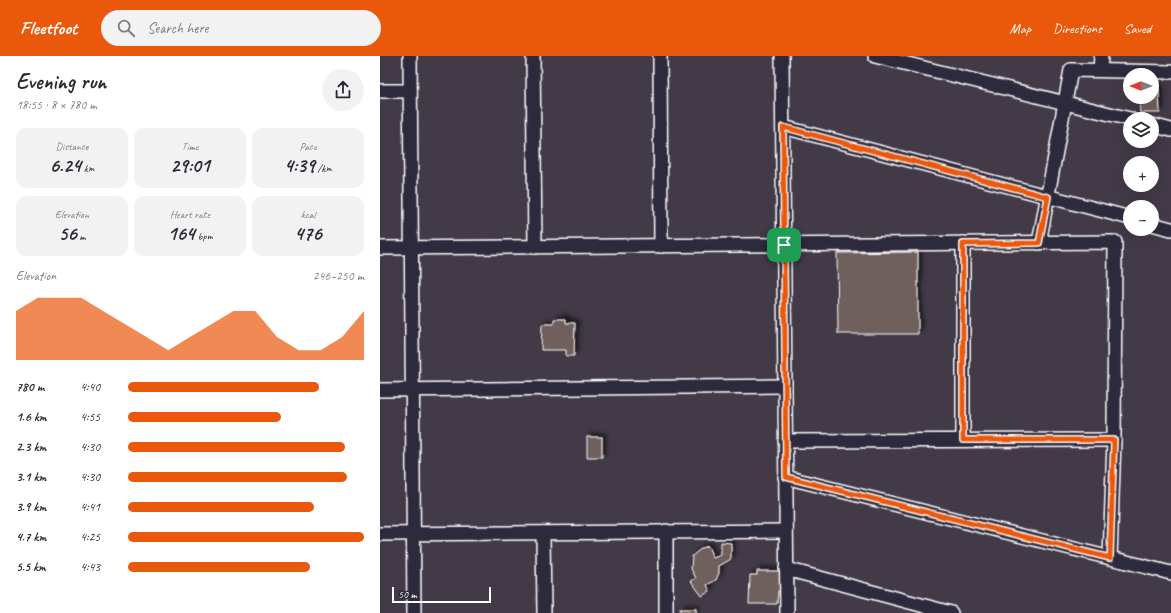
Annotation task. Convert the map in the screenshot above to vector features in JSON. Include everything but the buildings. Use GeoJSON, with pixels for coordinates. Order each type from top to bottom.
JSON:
{"type":"FeatureCollection","features":[{"type":"Feature","properties":{"kind":"street"},"geometry":{"type":"LineString","coordinates":[[410,56],[414,613]]}},
{"type":"Feature","properties":{"kind":"street"},"geometry":{"type":"LineString","coordinates":[[533,56],[535,247]]}},
{"type":"Feature","properties":{"kind":"street"},"geometry":{"type":"LineString","coordinates":[[660,56],[661,246]]}},
{"type":"Feature","properties":{"kind":"street"},"geometry":{"type":"LineString","coordinates":[[782,56],[786,613]]}},
{"type":"Feature","properties":{"kind":"street"},"geometry":{"type":"LineString","coordinates":[[1100,70],[1101,56]]}},
{"type":"Feature","properties":{"kind":"street"},"geometry":{"type":"LineString","coordinates":[[881,57],[1123,117]]}},
{"type":"Feature","properties":{"kind":"street"},"geometry":{"type":"LineString","coordinates":[[1039,243],[1071,70],[1171,72]]}},
{"type":"Feature","properties":{"kind":"street"},"geometry":{"type":"LineString","coordinates":[[380,91],[410,91]]}},
{"type":"Feature","properties":{"kind":"street"},"geometry":{"type":"LineString","coordinates":[[783,127],[1123,216]]}},
{"type":"Feature","properties":{"kind":"street"},"geometry":{"type":"LineString","coordinates":[[1159,127],[1171,130]]}},
{"type":"Feature","properties":{"kind":"street"},"geometry":{"type":"LineString","coordinates":[[1159,226],[1171,229]]}},
{"type":"Feature","properties":{"kind":"street"},"geometry":{"type":"LineString","coordinates":[[380,248],[1115,242],[1114,440],[1110,558]]}},
{"type":"Feature","properties":{"kind":"street"},"geometry":{"type":"LineString","coordinates":[[963,244],[963,440]]}},
{"type":"Feature","properties":{"kind":"street"},"geometry":{"type":"LineString","coordinates":[[380,390],[785,386]]}},
{"type":"Feature","properties":{"kind":"street"},"geometry":{"type":"LineString","coordinates":[[785,441],[1114,440]]}},
{"type":"Feature","properties":{"kind":"street"},"geometry":{"type":"LineString","coordinates":[[786,477],[1171,573]]}},
{"type":"Feature","properties":{"kind":"street"},"geometry":{"type":"LineString","coordinates":[[380,534],[786,531]]}},
{"type":"Feature","properties":{"kind":"street"},"geometry":{"type":"LineString","coordinates":[[543,532],[544,613]]}},
{"type":"Feature","properties":{"kind":"street"},"geometry":{"type":"LineString","coordinates":[[666,532],[666,613]]}},
{"type":"Feature","properties":{"kind":"street"},"geometry":{"type":"LineString","coordinates":[[786,569],[951,613]]}},
{"type":"Feature","properties":{"kind":"route"},"geometry":{"type":"LineString","coordinates":[[783,127],[1048,197],[1039,243],[963,244],[963,440],[1114,440],[1110,558],[786,477],[784,245],[783,127]]}}]}
